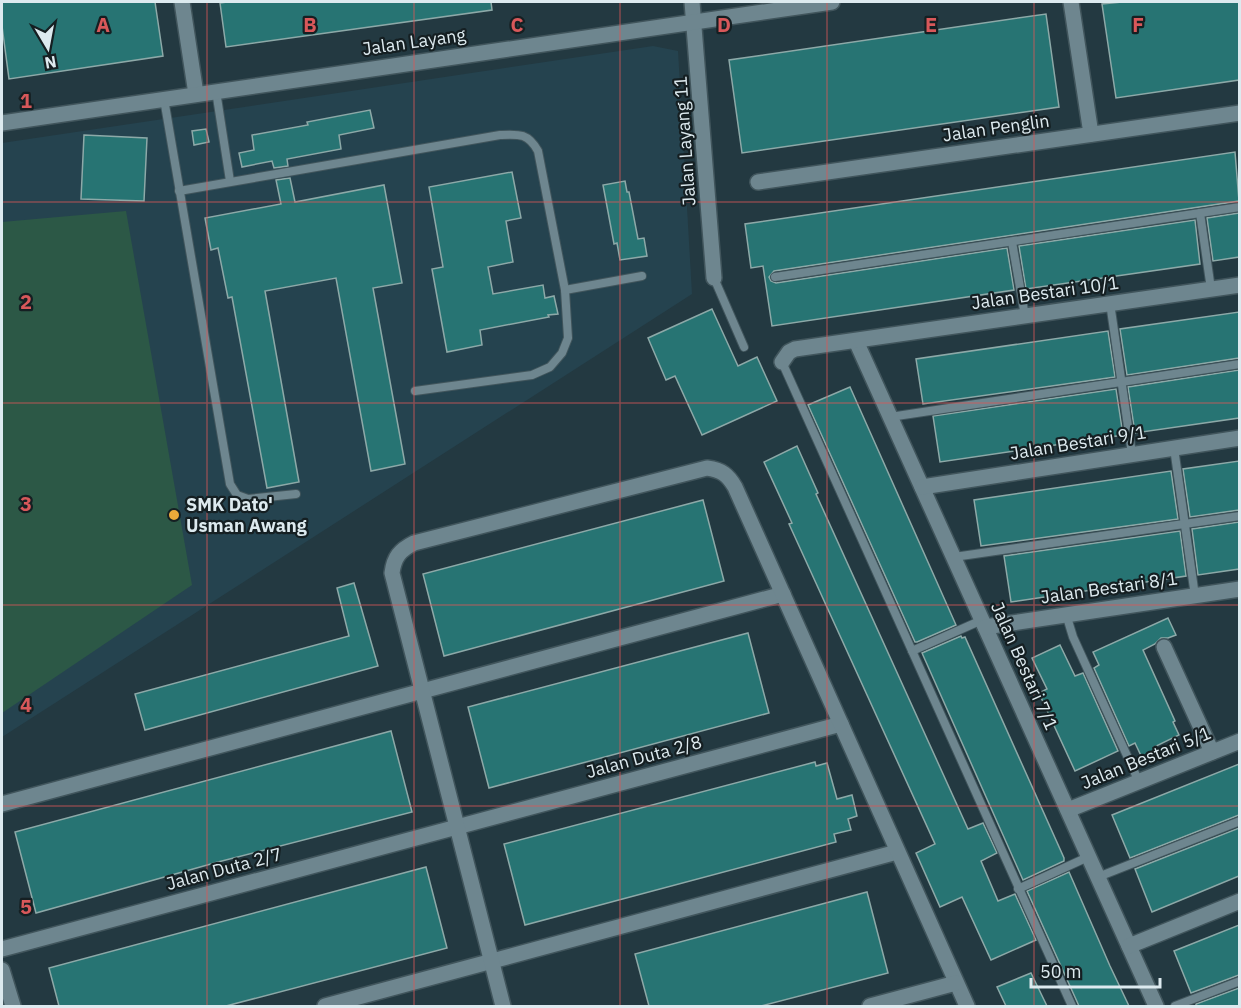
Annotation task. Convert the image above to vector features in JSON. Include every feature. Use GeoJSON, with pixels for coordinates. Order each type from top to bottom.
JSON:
{"type":"FeatureCollection","features":[{"type":"Feature","properties":{"kind":"street"},"geometry":{"type":"LineString","coordinates":[[182,2],[196,94]]}},
{"type":"Feature","properties":{"kind":"street","name":"Jalan Layang 11"},"geometry":{"type":"LineString","coordinates":[[692,2],[714,278]]}},
{"type":"Feature","properties":{"kind":"street","name":"Jalan Layang"},"geometry":{"type":"LineString","coordinates":[[2,123],[832,2]]}},
{"type":"Feature","properties":{"kind":"street"},"geometry":{"type":"LineString","coordinates":[[1071,2],[1091,134]]}},
{"type":"Feature","properties":{"kind":"street","name":"Jalan Penglin"},"geometry":{"type":"LineString","coordinates":[[758,182],[1239,113]]}},
{"type":"Feature","properties":{"kind":"street","name":"Jalan Bestari 10/1"},"geometry":{"type":"LineString","coordinates":[[782,362],[789,352],[795,349],[1239,285]]}},
{"type":"Feature","properties":{"kind":"street","name":"Jalan Bestari 7/1"},"geometry":{"type":"LineString","coordinates":[[856,341],[1156,1006]]}},
{"type":"Feature","properties":{"kind":"street","name":"Jalan Bestari 9/1"},"geometry":{"type":"LineString","coordinates":[[922,487],[1239,438]]}},
{"type":"Feature","properties":{"kind":"street"},"geometry":{"type":"LineString","coordinates":[[503,1006],[392,573],[397,555],[414,543],[707,468],[720,470],[729,477],[735,487],[967,1006]]}},
{"type":"Feature","properties":{"kind":"street","name":"Jalan Bestari 8/1"},"geometry":{"type":"LineString","coordinates":[[984,623],[1066,614],[1239,589]]}},
{"type":"Feature","properties":{"kind":"street"},"geometry":{"type":"LineString","coordinates":[[2,804],[783,594]]}},
{"type":"Feature","properties":{"kind":"street"},"geometry":{"type":"LineString","coordinates":[[1164,646],[1212,752]]}},
{"type":"Feature","properties":{"kind":"street","name":"Jalan Duta 2/8"},"geometry":{"type":"LineString","coordinates":[[457,828],[841,724]]}},
{"type":"Feature","properties":{"kind":"street","name":"Jalan Bestari 5/1"},"geometry":{"type":"LineString","coordinates":[[1068,810],[1239,741]]}},
{"type":"Feature","properties":{"kind":"street","name":"Jalan Duta 2/7"},"geometry":{"type":"LineString","coordinates":[[2,949],[457,828]]}},
{"type":"Feature","properties":{"kind":"street"},"geometry":{"type":"LineString","coordinates":[[325,1006],[897,852]]}},
{"type":"Feature","properties":{"kind":"street"},"geometry":{"type":"LineString","coordinates":[[1129,946],[1239,901]]}},
{"type":"Feature","properties":{"kind":"street"},"geometry":{"type":"LineString","coordinates":[[2,970],[12,1006]]}},
{"type":"Feature","properties":{"kind":"street"},"geometry":{"type":"LineString","coordinates":[[870,1006],[956,983]]}},
{"type":"Feature","properties":{"kind":"lane"},"geometry":{"type":"LineString","coordinates":[[216,91],[230,181]]}},
{"type":"Feature","properties":{"kind":"lane"},"geometry":{"type":"LineString","coordinates":[[164,99],[230,484],[237,495],[249,499],[296,494]]}},
{"type":"Feature","properties":{"kind":"lane"},"geometry":{"type":"LineString","coordinates":[[179,191],[500,135],[514,134],[525,136],[533,141],[538,151],[566,290],[568,338],[562,353],[550,367],[532,375],[415,391]]}},
{"type":"Feature","properties":{"kind":"lane"},"geometry":{"type":"LineString","coordinates":[[775,277],[1239,207]]}},
{"type":"Feature","properties":{"kind":"lane"},"geometry":{"type":"LineString","coordinates":[[1200,213],[1211,289]]}},
{"type":"Feature","properties":{"kind":"lane"},"geometry":{"type":"LineString","coordinates":[[1012,242],[1025,316]]}},
{"type":"Feature","properties":{"kind":"lane"},"geometry":{"type":"LineString","coordinates":[[566,290],[642,276]]}},
{"type":"Feature","properties":{"kind":"lane"},"geometry":{"type":"LineString","coordinates":[[714,278],[744,347]]}},
{"type":"Feature","properties":{"kind":"lane"},"geometry":{"type":"LineString","coordinates":[[1110,303],[1132,454]]}},
{"type":"Feature","properties":{"kind":"lane"},"geometry":{"type":"LineString","coordinates":[[782,362],[1072,1006]]}},
{"type":"Feature","properties":{"kind":"lane"},"geometry":{"type":"LineString","coordinates":[[890,417],[1239,364]]}},
{"type":"Feature","properties":{"kind":"lane"},"geometry":{"type":"LineString","coordinates":[[1174,448],[1195,596]]}},
{"type":"Feature","properties":{"kind":"lane"},"geometry":{"type":"LineString","coordinates":[[954,557],[1239,516]]}},
{"type":"Feature","properties":{"kind":"lane"},"geometry":{"type":"LineString","coordinates":[[1066,614],[1073,638],[1139,782]]}},
{"type":"Feature","properties":{"kind":"lane"},"geometry":{"type":"LineString","coordinates":[[912,651],[984,623]]}},
{"type":"Feature","properties":{"kind":"lane"},"geometry":{"type":"LineString","coordinates":[[1098,877],[1239,821]]}},
{"type":"Feature","properties":{"kind":"lane"},"geometry":{"type":"LineString","coordinates":[[1018,889],[1088,857]]}},
{"type":"Feature","properties":{"kind":"lane"},"geometry":{"type":"LineString","coordinates":[[1175,1006],[1239,981]]}},
{"type":"Feature","properties":{"kind":"shaded area","name":"SMK Dato' Usman Awang"},"geometry":{"type":"Polygon","coordinates":[[[653,46],[678,51],[692,294],[2,737],[2,143],[653,46]]]}},
{"type":"Feature","properties":{"kind":"green space"},"geometry":{"type":"Polygon","coordinates":[[[126,211],[192,585],[2,713],[2,222],[126,211]]]}},
{"type":"Feature","properties":{"kind":"building"},"geometry":{"type":"Polygon","coordinates":[[[2,2],[155,2],[163,56],[9,79],[2,26],[2,2]]]}},
{"type":"Feature","properties":{"kind":"building"},"geometry":{"type":"Polygon","coordinates":[[[491,2],[492,10],[226,47],[220,3],[491,2]]]}},
{"type":"Feature","properties":{"kind":"building"},"geometry":{"type":"Polygon","coordinates":[[[1239,2],[1239,80],[1116,98],[1102,4],[1239,2]]]}},
{"type":"Feature","properties":{"kind":"building"},"geometry":{"type":"Polygon","coordinates":[[[1046,14],[1059,107],[742,153],[729,60],[1046,14]]]}},
{"type":"Feature","properties":{"kind":"building"},"geometry":{"type":"Polygon","coordinates":[[[370,110],[374,128],[339,135],[341,149],[287,159],[288,166],[274,168],[272,161],[242,167],[239,153],[254,150],[252,135],[308,125],[307,122],[370,110]]]}},
{"type":"Feature","properties":{"kind":"building"},"geometry":{"type":"Polygon","coordinates":[[[206,129],[209,142],[194,145],[192,131],[206,129]]]}},
{"type":"Feature","properties":{"kind":"building"},"geometry":{"type":"Polygon","coordinates":[[[84,135],[147,138],[144,201],[81,199],[84,135]]]}},
{"type":"Feature","properties":{"kind":"building"},"geometry":{"type":"Polygon","coordinates":[[[1235,152],[1239,201],[774,271],[769,277],[776,283],[1007,248],[1014,290],[772,326],[763,266],[751,268],[745,224],[1235,152]]]}},
{"type":"Feature","properties":{"kind":"building"},"geometry":{"type":"Polygon","coordinates":[[[512,172],[521,218],[506,221],[513,262],[488,267],[493,294],[543,285],[545,298],[554,296],[558,314],[480,330],[482,345],[447,352],[432,269],[443,267],[429,187],[512,172]]]}},
{"type":"Feature","properties":{"kind":"building"},"geometry":{"type":"Polygon","coordinates":[[[290,178],[295,202],[384,185],[402,283],[373,288],[405,464],[371,471],[336,278],[265,291],[299,482],[267,488],[232,297],[228,298],[218,248],[211,250],[205,218],[281,204],[276,180],[290,178]]]}},
{"type":"Feature","properties":{"kind":"building"},"geometry":{"type":"Polygon","coordinates":[[[625,181],[638,239],[644,238],[647,256],[620,260],[617,243],[614,244],[603,185],[625,181]]]}},
{"type":"Feature","properties":{"kind":"building"},"geometry":{"type":"Polygon","coordinates":[[[1239,213],[1239,257],[1213,261],[1207,218],[1239,213]]]}},
{"type":"Feature","properties":{"kind":"building"},"geometry":{"type":"Polygon","coordinates":[[[1195,220],[1200,264],[1026,289],[1019,246],[1195,220]]]}},
{"type":"Feature","properties":{"kind":"building"},"geometry":{"type":"Polygon","coordinates":[[[712,309],[738,366],[757,357],[777,401],[702,435],[675,376],[666,380],[648,338],[712,309]]]}},
{"type":"Feature","properties":{"kind":"building"},"geometry":{"type":"Polygon","coordinates":[[[1239,312],[1239,358],[1127,375],[1120,329],[1239,312]]]}},
{"type":"Feature","properties":{"kind":"building"},"geometry":{"type":"Polygon","coordinates":[[[1108,331],[1115,377],[923,404],[916,359],[1108,331]]]}},
{"type":"Feature","properties":{"kind":"building"},"geometry":{"type":"Polygon","coordinates":[[[1239,370],[1239,418],[1135,433],[1128,387],[1239,370]]]}},
{"type":"Feature","properties":{"kind":"building"},"geometry":{"type":"Polygon","coordinates":[[[850,387],[956,625],[917,642],[915,642],[808,405],[850,387]]]}},
{"type":"Feature","properties":{"kind":"building"},"geometry":{"type":"Polygon","coordinates":[[[1116,389],[1123,435],[940,462],[933,416],[1116,389]]]}},
{"type":"Feature","properties":{"kind":"building"},"geometry":{"type":"Polygon","coordinates":[[[797,446],[818,493],[816,494],[968,829],[983,823],[997,853],[981,861],[998,901],[1015,894],[1036,940],[991,960],[962,897],[940,907],[916,853],[935,844],[789,524],[792,523],[764,462],[797,446]]]}},
{"type":"Feature","properties":{"kind":"building"},"geometry":{"type":"Polygon","coordinates":[[[1239,461],[1239,510],[1190,517],[1183,469],[1239,461]]]}},
{"type":"Feature","properties":{"kind":"building"},"geometry":{"type":"Polygon","coordinates":[[[1171,471],[1178,519],[981,546],[974,500],[1171,471]]]}},
{"type":"Feature","properties":{"kind":"building"},"geometry":{"type":"Polygon","coordinates":[[[703,500],[724,581],[444,656],[423,574],[703,500]]]}},
{"type":"Feature","properties":{"kind":"building"},"geometry":{"type":"Polygon","coordinates":[[[1239,522],[1239,569],[1198,575],[1192,529],[1239,522]]]}},
{"type":"Feature","properties":{"kind":"building"},"geometry":{"type":"Polygon","coordinates":[[[1180,531],[1186,576],[1011,602],[1004,556],[1180,531]]]}},
{"type":"Feature","properties":{"kind":"building"},"geometry":{"type":"Polygon","coordinates":[[[354,583],[378,666],[145,730],[135,694],[349,636],[337,588],[354,583]]]}},
{"type":"Feature","properties":{"kind":"building"},"geometry":{"type":"Polygon","coordinates":[[[1168,618],[1176,635],[1161,638],[1143,650],[1179,735],[1154,747],[1158,756],[1144,762],[1135,743],[1129,746],[1094,668],[1099,665],[1093,652],[1168,618]]]}},
{"type":"Feature","properties":{"kind":"building"},"geometry":{"type":"Polygon","coordinates":[[[748,633],[769,713],[489,788],[468,707],[748,633]]]}},
{"type":"Feature","properties":{"kind":"building"},"geometry":{"type":"Polygon","coordinates":[[[961,636],[965,637],[1064,858],[1064,861],[1023,880],[922,653],[961,636]]]}},
{"type":"Feature","properties":{"kind":"building"},"geometry":{"type":"Polygon","coordinates":[[[1060,645],[1075,676],[1083,673],[1118,751],[1075,771],[1039,693],[1047,689],[1032,658],[1060,645]]]}},
{"type":"Feature","properties":{"kind":"building"},"geometry":{"type":"Polygon","coordinates":[[[391,731],[412,812],[218,862],[36,913],[15,832],[391,731]]]}},
{"type":"Feature","properties":{"kind":"building"},"geometry":{"type":"Polygon","coordinates":[[[815,762],[816,766],[827,763],[837,799],[852,795],[857,816],[848,819],[851,830],[834,834],[836,842],[525,925],[504,844],[815,762]]]}},
{"type":"Feature","properties":{"kind":"building"},"geometry":{"type":"Polygon","coordinates":[[[1239,764],[1239,815],[1130,858],[1112,815],[1239,764]]]}},
{"type":"Feature","properties":{"kind":"building"},"geometry":{"type":"Polygon","coordinates":[[[1239,828],[1239,876],[1152,912],[1135,869],[1239,828]]]}},
{"type":"Feature","properties":{"kind":"building"},"geometry":{"type":"Polygon","coordinates":[[[426,867],[447,948],[226,1006],[59,1006],[49,968],[426,867]]]}},
{"type":"Feature","properties":{"kind":"building"},"geometry":{"type":"Polygon","coordinates":[[[1069,872],[1129,1006],[1079,1006],[1027,891],[1069,872]]]}},
{"type":"Feature","properties":{"kind":"building"},"geometry":{"type":"Polygon","coordinates":[[[867,892],[888,973],[761,1006],[649,1006],[635,954],[867,892]]]}},
{"type":"Feature","properties":{"kind":"building"},"geometry":{"type":"Polygon","coordinates":[[[1239,925],[1239,975],[1191,993],[1174,951],[1239,925]]]}},
{"type":"Feature","properties":{"kind":"building"},"geometry":{"type":"Polygon","coordinates":[[[1031,973],[1047,1006],[1006,1006],[997,987],[1031,973]]]}},
{"type":"Feature","properties":{"kind":"building"},"geometry":{"type":"Polygon","coordinates":[[[1239,988],[1239,1006],[1196,1006],[1196,1004],[1239,988]]]}},
{"type":"Feature","properties":{"kind":"place","name":"SMK Dato' Usman Awang"},"geometry":{"type":"Point","coordinates":[174,515]}}]}
